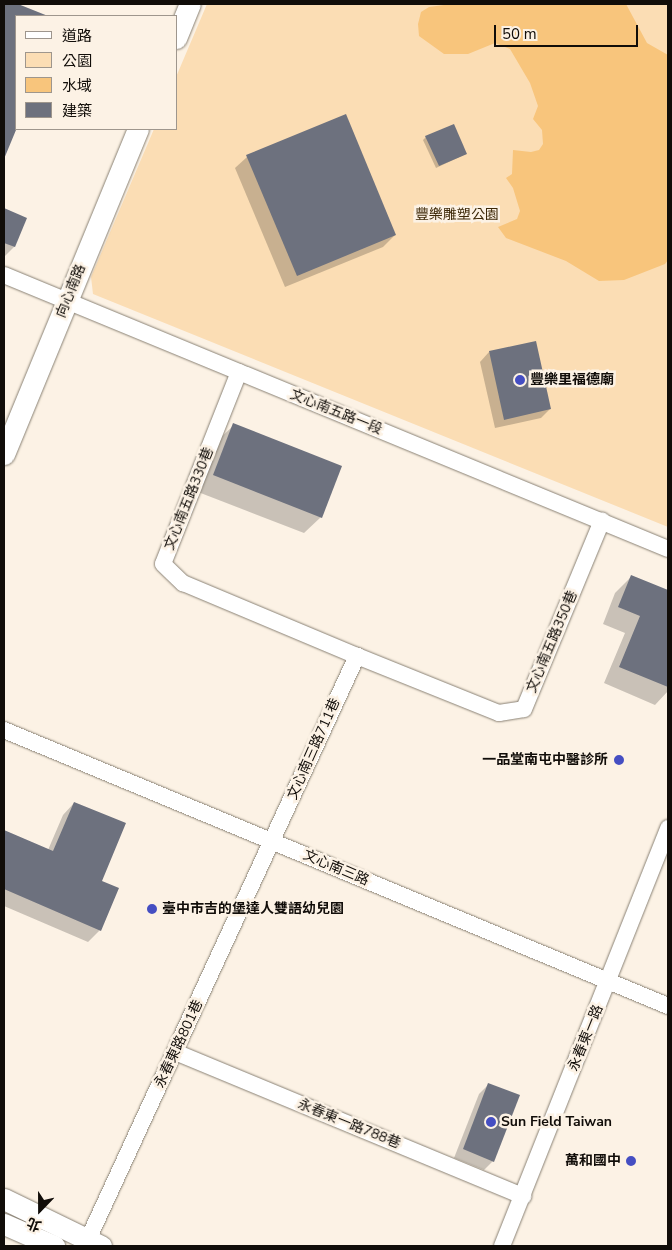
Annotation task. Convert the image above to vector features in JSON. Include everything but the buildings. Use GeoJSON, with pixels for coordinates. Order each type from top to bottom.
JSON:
{"type":"FeatureCollection","features":[{"type":"Feature","properties":{"kind":"street"},"geometry":{"type":"LineString","coordinates":[[178,33],[190,4]]}},
{"type":"Feature","properties":{"kind":"street","name":"向心南路"},"geometry":{"type":"LineString","coordinates":[[4,454],[138,130]]}},
{"type":"Feature","properties":{"kind":"street","name":"文心南五路一段"},"geometry":{"type":"LineString","coordinates":[[4,275],[668,549]]}},
{"type":"Feature","properties":{"kind":"street","name":"文心南五路330巷"},"geometry":{"type":"LineString","coordinates":[[239,372],[163,564],[183,583],[356,656]]}},
{"type":"Feature","properties":{"kind":"street","name":"文心南五路350巷"},"geometry":{"type":"LineString","coordinates":[[356,656],[499,712],[524,709],[602,521]]}},
{"type":"Feature","properties":{"kind":"street","name":"文心南三路711巷"},"geometry":{"type":"LineString","coordinates":[[272,841],[356,656]]}},
{"type":"Feature","properties":{"kind":"street","name":"文心南三路"},"geometry":{"type":"LineString","coordinates":[[4,730],[668,1006]]}},
{"type":"Feature","properties":{"kind":"street","name":"永春東一路"},"geometry":{"type":"LineString","coordinates":[[502,1246],[609,981],[668,828]]}},
{"type":"Feature","properties":{"kind":"street","name":"永春東路801巷"},"geometry":{"type":"LineString","coordinates":[[92,1244],[175,1052],[272,841]]}},
{"type":"Feature","properties":{"kind":"street","name":"永春東一路788巷"},"geometry":{"type":"LineString","coordinates":[[175,1052],[523,1196]]}},
{"type":"Feature","properties":{"kind":"street"},"geometry":{"type":"LineString","coordinates":[[4,1199],[92,1244]]}},
{"type":"Feature","properties":{"kind":"street"},"geometry":{"type":"LineString","coordinates":[[4,1224],[54,1246]]}},
{"type":"Feature","properties":{"kind":"green space","name":"豐樂雕塑公園"},"geometry":{"type":"Polygon","coordinates":[[[207,4],[668,4],[668,527],[93,294],[91,277],[154,130],[178,130],[178,72],[207,4]]]}},
{"type":"Feature","properties":{"kind":"water"},"geometry":{"type":"Polygon","coordinates":[[[626,4],[647,43],[668,55],[668,260],[665,264],[624,280],[599,281],[566,261],[506,238],[498,227],[517,219],[520,211],[513,188],[506,178],[512,174],[513,150],[531,152],[539,150],[543,144],[542,130],[533,119],[538,106],[530,83],[510,49],[495,43],[468,54],[444,54],[419,36],[418,24],[421,12],[429,7],[444,5],[626,4]]]}},
{"type":"Feature","properties":{"kind":"place","name":"豐樂里福德廟"},"geometry":{"type":"Point","coordinates":[520,380]}},
{"type":"Feature","properties":{"kind":"place","name":"一品堂南屯中醫診所"},"geometry":{"type":"Point","coordinates":[619,760]}},
{"type":"Feature","properties":{"kind":"place","name":"臺中市吉的堡達人雙語幼兒園"},"geometry":{"type":"Point","coordinates":[152,909]}},
{"type":"Feature","properties":{"kind":"place","name":"Sun Field Taiwan"},"geometry":{"type":"Point","coordinates":[491,1122]}},
{"type":"Feature","properties":{"kind":"place","name":"萬和國中"},"geometry":{"type":"Point","coordinates":[631,1161]}}]}
